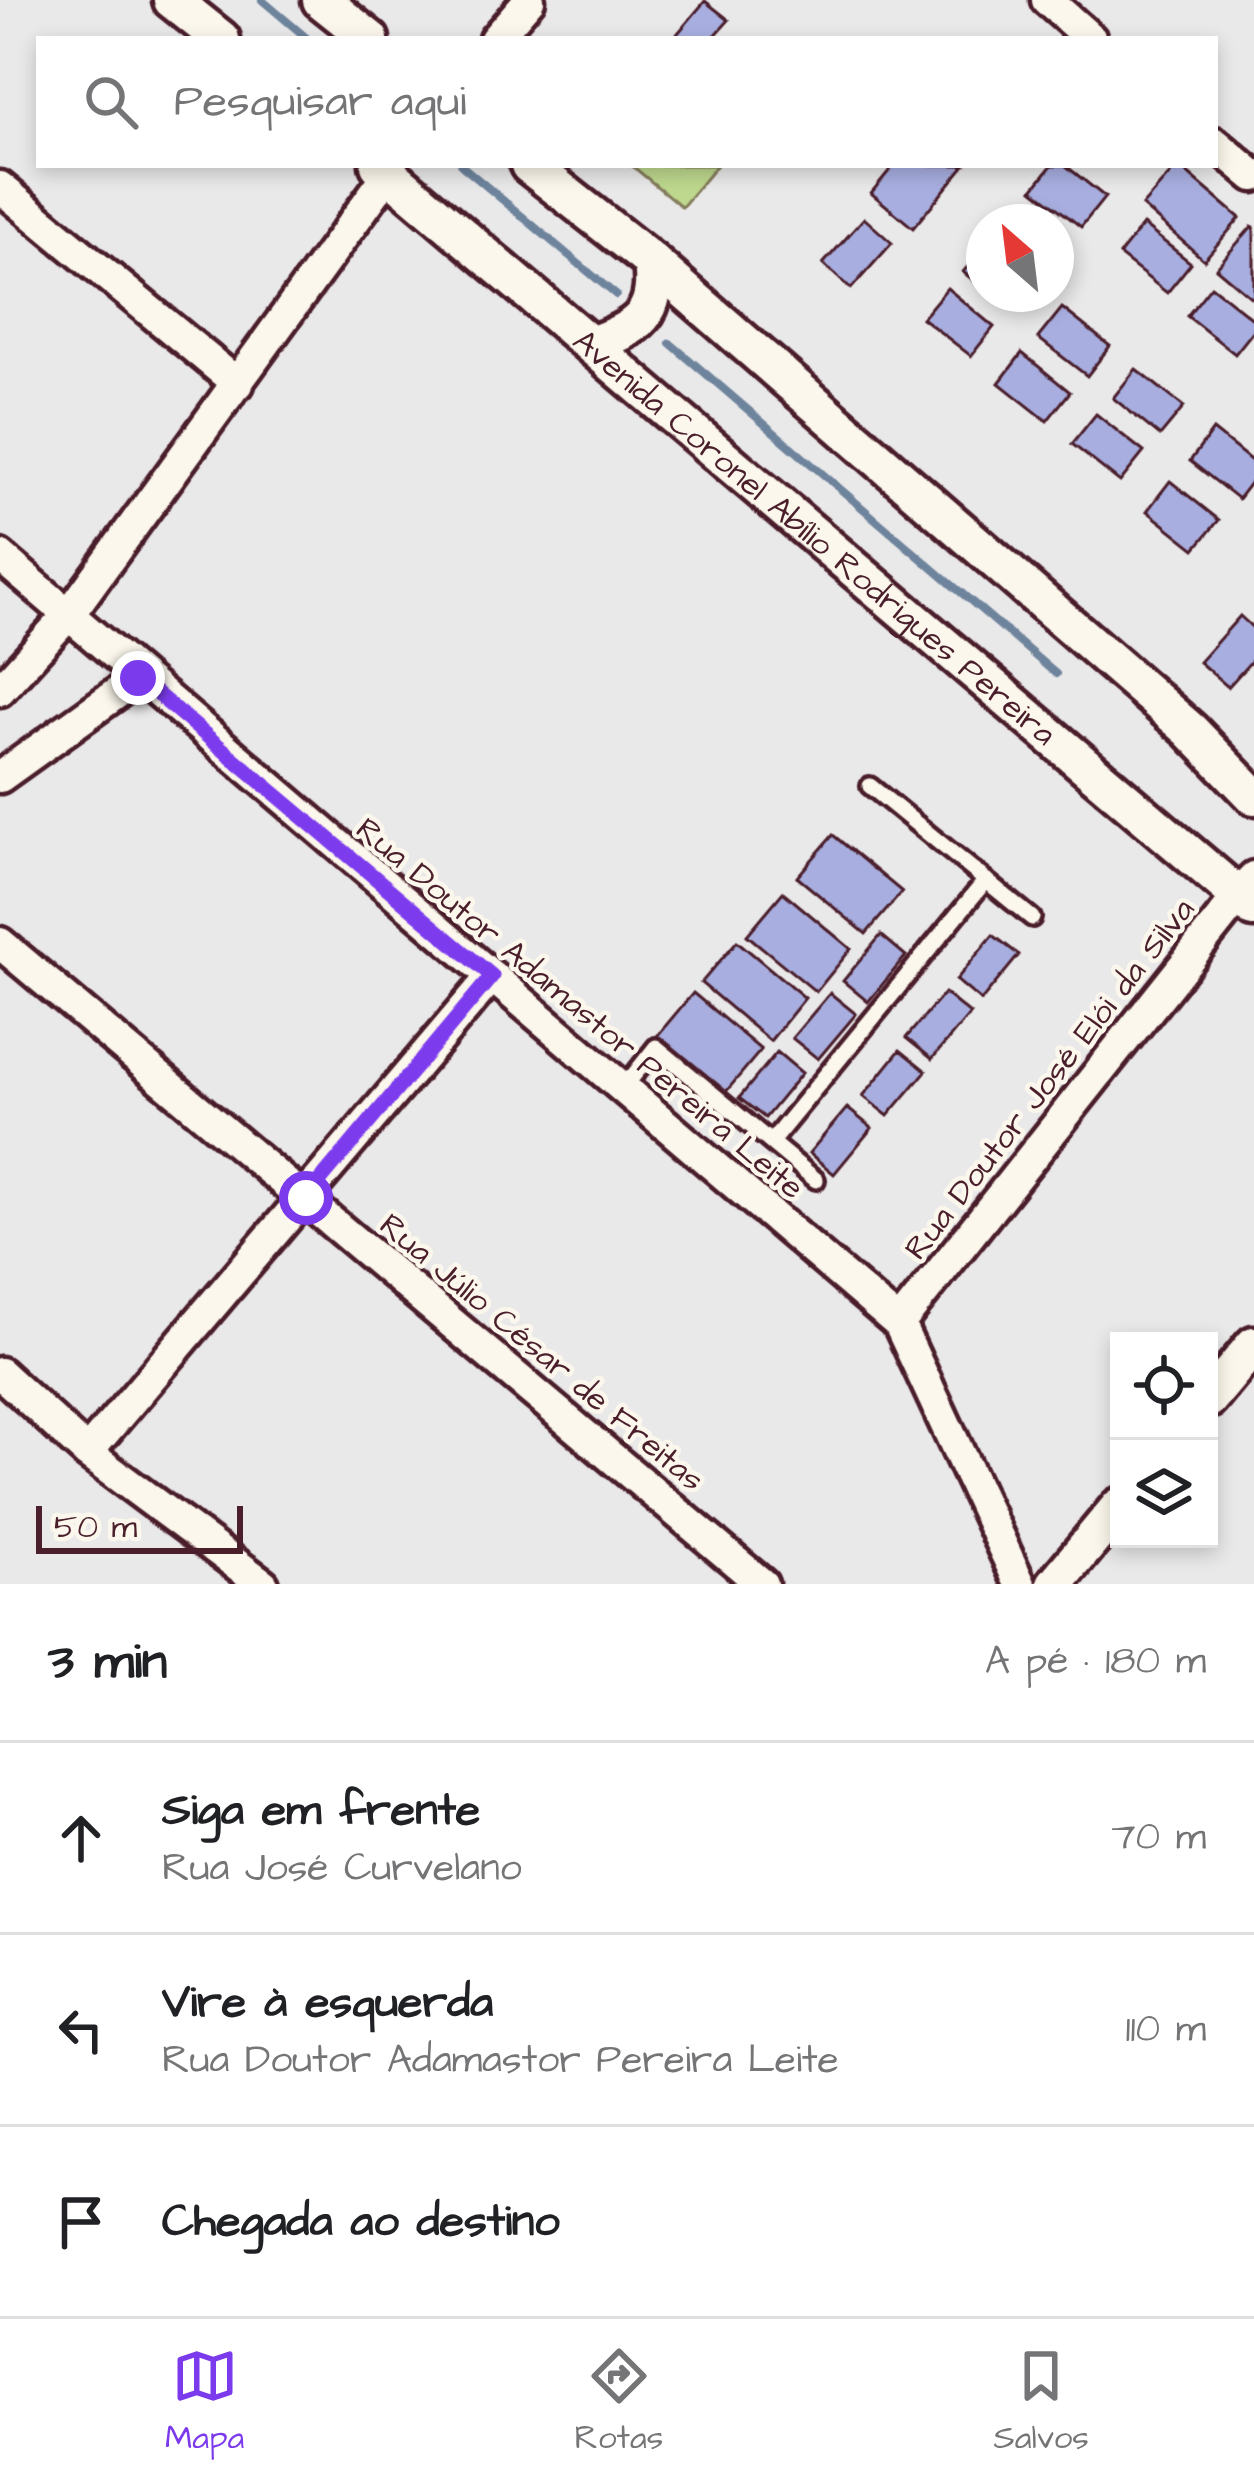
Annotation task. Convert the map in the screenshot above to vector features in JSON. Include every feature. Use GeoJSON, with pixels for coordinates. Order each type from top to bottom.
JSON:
{"type":"FeatureCollection","features":[{"type":"Feature","properties":{"kind":"street"},"geometry":{"type":"LineString","coordinates":[[172,0],[217,36]]}},
{"type":"Feature","properties":{"kind":"street"},"geometry":{"type":"LineString","coordinates":[[321,0],[366,36]]}},
{"type":"Feature","properties":{"kind":"street"},"geometry":{"type":"LineString","coordinates":[[498,36],[529,0]]}},
{"type":"Feature","properties":{"kind":"street"},"geometry":{"type":"LineString","coordinates":[[1047,0],[1088,36]]}},
{"type":"Feature","properties":{"kind":"street"},"geometry":{"type":"LineString","coordinates":[[1218,146],[1254,176]]}},
{"type":"Feature","properties":{"kind":"street"},"geometry":{"type":"LineString","coordinates":[[533,168],[652,262],[1190,730],[1254,796]]}},
{"type":"Feature","properties":{"kind":"street"},"geometry":{"type":"LineString","coordinates":[[0,690],[70,613],[238,384],[384,169]]}},
{"type":"Feature","properties":{"kind":"street","name":"Avenida Coronel Abílio Rodrigues Pereira"},"geometry":{"type":"LineString","coordinates":[[384,169],[1249,895]]}},
{"type":"Feature","properties":{"kind":"street"},"geometry":{"type":"LineString","coordinates":[[0,187],[238,384]]}},
{"type":"Feature","properties":{"kind":"street"},"geometry":{"type":"LineString","coordinates":[[591,345],[644,316],[656,296],[652,262]]}},
{"type":"Feature","properties":{"kind":"street","name":"Rua Doutor Adamastor Pereira Leite"},"geometry":{"type":"LineString","coordinates":[[0,556],[898,1324],[1020,1584]]}},
{"type":"Feature","properties":{"kind":"street"},"geometry":{"type":"LineString","coordinates":[[0,777],[138,678]]}},
{"type":"Feature","properties":{"kind":"street","name":"Rua Doutor José Elói da Silva"},"geometry":{"type":"LineString","coordinates":[[898,1324],[1249,895]]}},
{"type":"Feature","properties":{"kind":"street","name":"Rua Júlio César de Freitas"},"geometry":{"type":"LineString","coordinates":[[0,943],[762,1584]]}},
{"type":"Feature","properties":{"kind":"street"},"geometry":{"type":"LineString","coordinates":[[87,1453],[492,976]]}},
{"type":"Feature","properties":{"kind":"street"},"geometry":{"type":"LineString","coordinates":[[1218,1388],[1254,1345]]}},
{"type":"Feature","properties":{"kind":"street"},"geometry":{"type":"LineString","coordinates":[[0,1373],[87,1453],[262,1584]]}},
{"type":"Feature","properties":{"kind":"street"},"geometry":{"type":"LineString","coordinates":[[1055,1584],[1110,1519]]}},
{"type":"Feature","properties":{"kind":"lane"},"geometry":{"type":"LineString","coordinates":[[870,786],[1032,917]]}},
{"type":"Feature","properties":{"kind":"lane"},"geometry":{"type":"LineString","coordinates":[[771,1142],[986,880]]}},
{"type":"Feature","properties":{"kind":"lane"},"geometry":{"type":"LineString","coordinates":[[622,1090],[656,1047],[816,1180]]}},
{"type":"Feature","properties":{"kind":"green space"},"geometry":{"type":"Polygon","coordinates":[[[635,168],[714,168],[682,207],[635,168]]]}},
{"type":"Feature","properties":{"kind":"building"},"geometry":{"type":"Polygon","coordinates":[[[705,1],[729,20],[715,36],[676,36],[705,1]]]}},
{"type":"Feature","properties":{"kind":"building"},"geometry":{"type":"Polygon","coordinates":[[[892,168],[963,168],[913,228],[871,193],[892,168]]]}},
{"type":"Feature","properties":{"kind":"building"},"geometry":{"type":"Polygon","coordinates":[[[1050,168],[1069,168],[1105,197],[1081,227],[1074,221],[1074,204],[1052,204],[1033,189],[1050,168]]]}},
{"type":"Feature","properties":{"kind":"building"},"geometry":{"type":"Polygon","coordinates":[[[1175,168],[1182,168],[1240,218],[1204,260],[1142,206],[1175,168]]]}},
{"type":"Feature","properties":{"kind":"building"},"geometry":{"type":"Polygon","coordinates":[[[864,218],[892,243],[851,289],[823,264],[864,218]]]}},
{"type":"Feature","properties":{"kind":"building"},"geometry":{"type":"Polygon","coordinates":[[[1143,225],[1191,263],[1167,293],[1119,255],[1143,225]]]}},
{"type":"Feature","properties":{"kind":"building"},"geometry":{"type":"Polygon","coordinates":[[[1254,227],[1254,300],[1216,268],[1254,227]]]}},
{"type":"Feature","properties":{"kind":"building"},"geometry":{"type":"Polygon","coordinates":[[[1211,286],[1254,320],[1254,330],[1235,354],[1187,316],[1211,286]]]}},
{"type":"Feature","properties":{"kind":"building"},"geometry":{"type":"Polygon","coordinates":[[[947,288],[966,304],[966,312],[976,312],[994,327],[971,356],[922,318],[947,288]]]}},
{"type":"Feature","properties":{"kind":"building"},"geometry":{"type":"Polygon","coordinates":[[[1059,312],[1067,312],[1110,346],[1087,376],[1038,338],[1059,312]]]}},
{"type":"Feature","properties":{"kind":"building"},"geometry":{"type":"Polygon","coordinates":[[[1022,353],[1070,392],[1047,421],[999,383],[1022,353]]]}},
{"type":"Feature","properties":{"kind":"building"},"geometry":{"type":"Polygon","coordinates":[[[1136,369],[1184,407],[1160,436],[1113,398],[1136,369]]]}},
{"type":"Feature","properties":{"kind":"building"},"geometry":{"type":"Polygon","coordinates":[[[1096,414],[1144,452],[1120,482],[1072,444],[1096,414]]]}},
{"type":"Feature","properties":{"kind":"building"},"geometry":{"type":"Polygon","coordinates":[[[1213,430],[1254,463],[1254,478],[1238,499],[1190,461],[1213,430]]]}},
{"type":"Feature","properties":{"kind":"building"},"geometry":{"type":"Polygon","coordinates":[[[1170,481],[1219,520],[1195,549],[1147,511],[1170,481]]]}},
{"type":"Feature","properties":{"kind":"building"},"geometry":{"type":"Polygon","coordinates":[[[1240,616],[1254,629],[1254,658],[1228,687],[1199,662],[1240,616]]]}},
{"type":"Feature","properties":{"kind":"building"},"geometry":{"type":"Polygon","coordinates":[[[833,835],[902,892],[866,934],[797,877],[833,835]]]}},
{"type":"Feature","properties":{"kind":"building"},"geometry":{"type":"Polygon","coordinates":[[[783,892],[851,949],[816,992],[747,935],[783,892]]]}},
{"type":"Feature","properties":{"kind":"building"},"geometry":{"type":"Polygon","coordinates":[[[881,935],[906,956],[868,1002],[843,981],[881,935]]]}},
{"type":"Feature","properties":{"kind":"building"},"geometry":{"type":"Polygon","coordinates":[[[993,935],[1019,955],[981,1001],[956,980],[993,935]]]}},
{"type":"Feature","properties":{"kind":"building"},"geometry":{"type":"Polygon","coordinates":[[[737,941],[805,998],[770,1041],[701,983],[737,941]]]}},
{"type":"Feature","properties":{"kind":"building"},"geometry":{"type":"Polygon","coordinates":[[[693,993],[761,1050],[725,1093],[657,1036],[693,993]]]}},
{"type":"Feature","properties":{"kind":"building"},"geometry":{"type":"Polygon","coordinates":[[[830,993],[856,1014],[818,1059],[792,1038],[830,993]]]}},
{"type":"Feature","properties":{"kind":"building"},"geometry":{"type":"Polygon","coordinates":[[[944,993],[970,1014],[932,1059],[906,1038],[944,993]]]}},
{"type":"Feature","properties":{"kind":"building"},"geometry":{"type":"Polygon","coordinates":[[[900,1050],[926,1071],[888,1116],[863,1096],[900,1050]]]}},
{"type":"Feature","properties":{"kind":"building"},"geometry":{"type":"Polygon","coordinates":[[[777,1052],[802,1073],[765,1118],[739,1098],[777,1052]]]}},
{"type":"Feature","properties":{"kind":"building"},"geometry":{"type":"Polygon","coordinates":[[[847,1108],[872,1128],[834,1174],[809,1153],[847,1108]]]}},
{"type":"Feature","properties":{"kind":"waterway"},"geometry":{"type":"LineString","coordinates":[[262,0],[304,36]]}},
{"type":"Feature","properties":{"kind":"waterway"},"geometry":{"type":"LineString","coordinates":[[465,168],[616,295]]}},
{"type":"Feature","properties":{"kind":"waterway"},"geometry":{"type":"LineString","coordinates":[[670,343],[1056,674]]}},
{"type":"Feature","properties":{"kind":"route"},"geometry":{"type":"LineString","coordinates":[[138,678],[492,976],[306,1198]]}}]}
